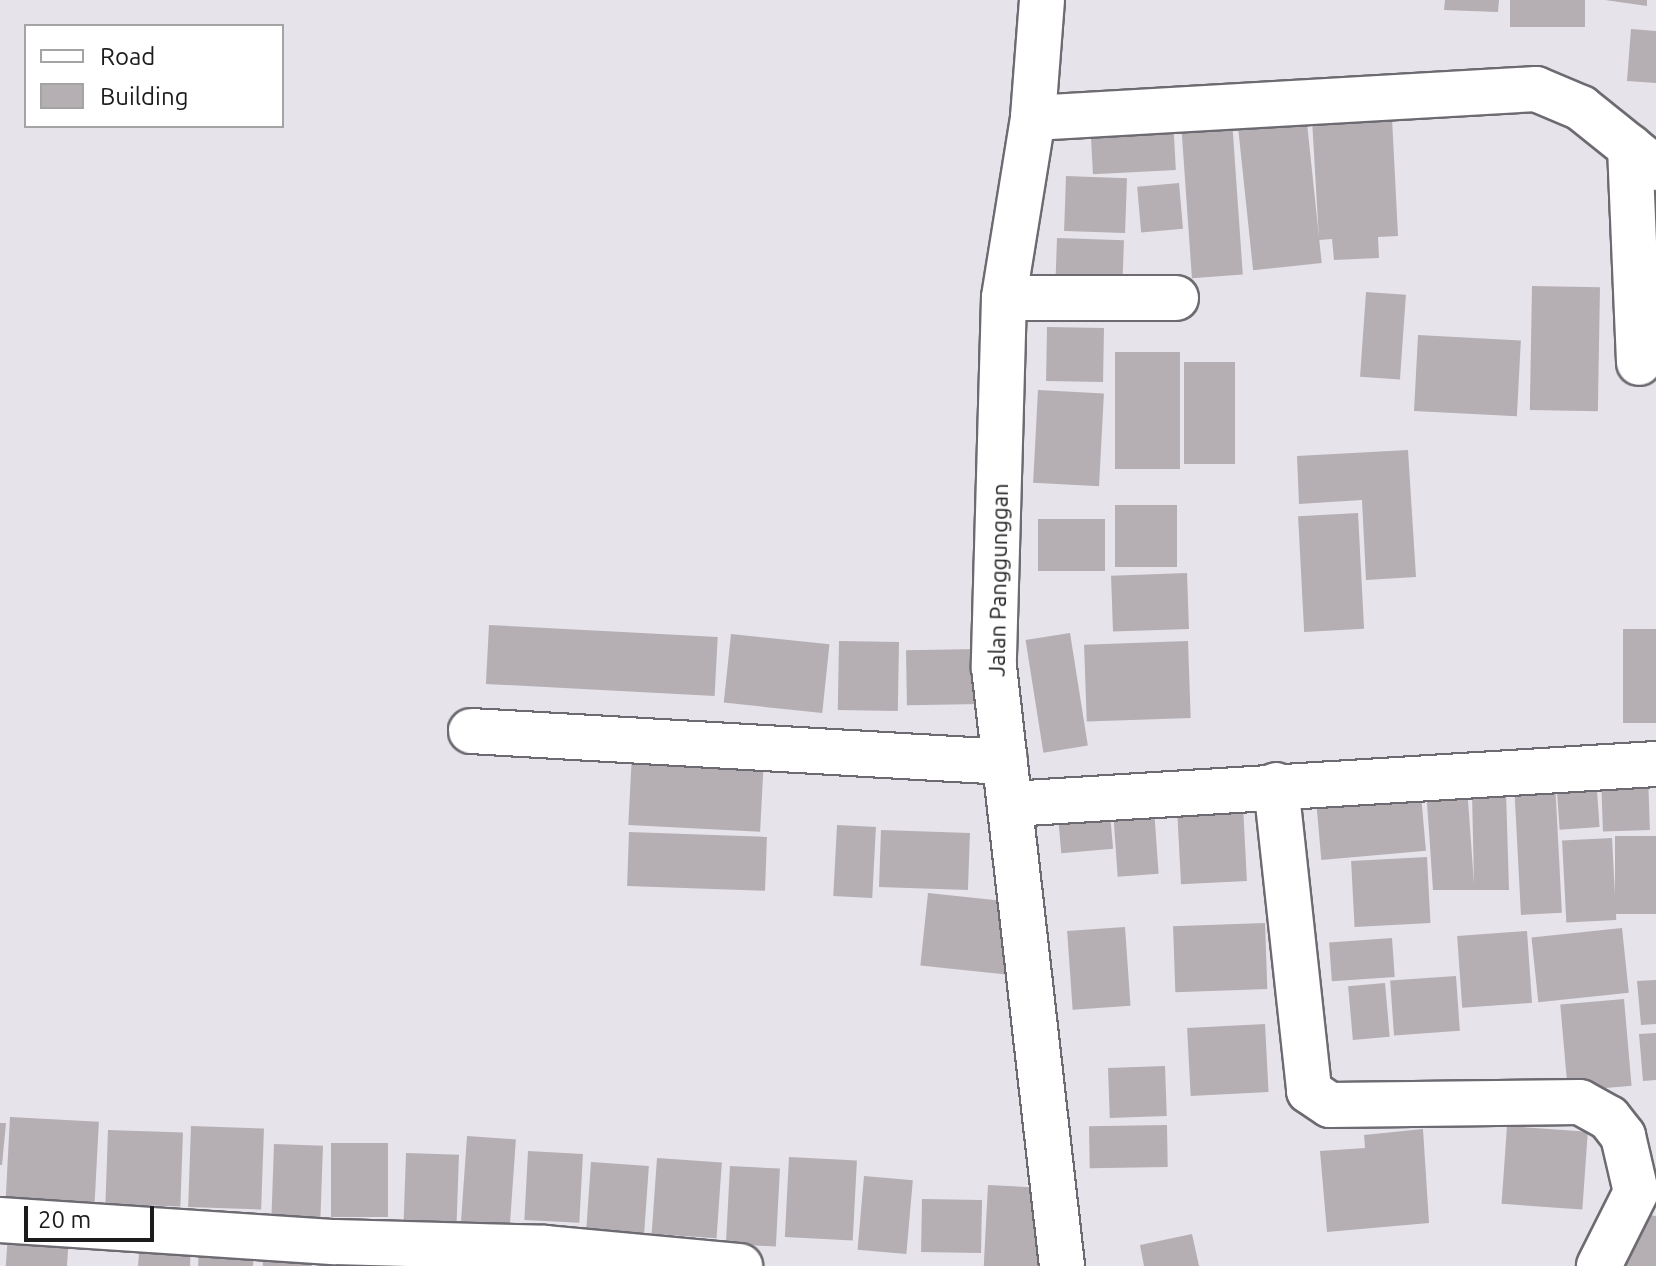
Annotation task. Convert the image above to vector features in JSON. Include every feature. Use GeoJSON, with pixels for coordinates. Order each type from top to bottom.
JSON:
{"type":"FeatureCollection","features":[{"type":"Feature","properties":{"kind":"street","name":"Jalan Panggunggan"},"geometry":{"type":"LineString","coordinates":[[1042,0],[1033,118],[1004,298],[994,667],[1062,1266]]}},
{"type":"Feature","properties":{"kind":"street"},"geometry":{"type":"LineString","coordinates":[[1033,118],[1516,87],[1569,101],[1643,158],[1639,363]]}},
{"type":"Feature","properties":{"kind":"street"},"geometry":{"type":"LineString","coordinates":[[1004,298],[1176,298]]}},
{"type":"Feature","properties":{"kind":"street"},"geometry":{"type":"LineString","coordinates":[[471,731],[1008,783],[1276,785],[1656,764]]}},
{"type":"Feature","properties":{"kind":"street"},"geometry":{"type":"LineString","coordinates":[[1276,785],[1309,1091],[1330,1105],[1580,1102],[1609,1118],[1623,1136],[1646,1194],[1599,1266]]}},
{"type":"Feature","properties":{"kind":"street"},"geometry":{"type":"LineString","coordinates":[[0,1220],[335,1242],[545,1248],[740,1266]]}},
{"type":"Feature","properties":{"kind":"building"},"geometry":{"type":"Polygon","coordinates":[[[1445,0],[1499,0],[1498,12],[1444,10],[1445,0]]]}},
{"type":"Feature","properties":{"kind":"building"},"geometry":{"type":"Polygon","coordinates":[[[1510,0],[1585,0],[1585,27],[1510,27],[1510,0]]]}},
{"type":"Feature","properties":{"kind":"building"},"geometry":{"type":"Polygon","coordinates":[[[1605,0],[1647,0],[1647,6],[1605,0]]]}},
{"type":"Feature","properties":{"kind":"building"},"geometry":{"type":"Polygon","coordinates":[[[1631,29],[1656,31],[1656,83],[1627,81],[1631,29]]]}},
{"type":"Feature","properties":{"kind":"building"},"geometry":{"type":"Polygon","coordinates":[[[1391,98],[1398,236],[1378,237],[1379,258],[1334,260],[1332,239],[1319,240],[1311,102],[1391,98]]]}},
{"type":"Feature","properties":{"kind":"building"},"geometry":{"type":"Polygon","coordinates":[[[1305,104],[1322,263],[1253,270],[1236,111],[1305,104]]]}},
{"type":"Feature","properties":{"kind":"building"},"geometry":{"type":"Polygon","coordinates":[[[1173,116],[1176,170],[1093,174],[1090,120],[1173,116]]]}},
{"type":"Feature","properties":{"kind":"building"},"geometry":{"type":"Polygon","coordinates":[[[1232,120],[1243,275],[1192,278],[1181,124],[1232,120]]]}},
{"type":"Feature","properties":{"kind":"building"},"geometry":{"type":"Polygon","coordinates":[[[1066,176],[1127,178],[1125,233],[1064,231],[1066,176]]]}},
{"type":"Feature","properties":{"kind":"building"},"geometry":{"type":"Polygon","coordinates":[[[1179,183],[1183,229],[1141,232],[1137,187],[1179,183]]]}},
{"type":"Feature","properties":{"kind":"building"},"geometry":{"type":"Polygon","coordinates":[[[1057,238],[1124,240],[1122,290],[1055,288],[1057,238]]]}},
{"type":"Feature","properties":{"kind":"building"},"geometry":{"type":"Polygon","coordinates":[[[1532,286],[1600,287],[1598,411],[1530,410],[1532,286]]]}},
{"type":"Feature","properties":{"kind":"building"},"geometry":{"type":"Polygon","coordinates":[[[1366,292],[1406,295],[1400,380],[1360,377],[1366,292]]]}},
{"type":"Feature","properties":{"kind":"building"},"geometry":{"type":"Polygon","coordinates":[[[1047,327],[1104,328],[1103,382],[1046,381],[1047,327]]]}},
{"type":"Feature","properties":{"kind":"building"},"geometry":{"type":"Polygon","coordinates":[[[1418,335],[1521,340],[1517,416],[1414,411],[1418,335]]]}},
{"type":"Feature","properties":{"kind":"building"},"geometry":{"type":"Polygon","coordinates":[[[1115,352],[1180,352],[1180,469],[1115,469],[1115,352]]]}},
{"type":"Feature","properties":{"kind":"building"},"geometry":{"type":"Polygon","coordinates":[[[1184,362],[1235,362],[1235,464],[1184,464],[1184,362]]]}},
{"type":"Feature","properties":{"kind":"building"},"geometry":{"type":"Polygon","coordinates":[[[1038,390],[1104,393],[1099,486],[1033,483],[1038,390]]]}},
{"type":"Feature","properties":{"kind":"building"},"geometry":{"type":"Polygon","coordinates":[[[1408,450],[1416,577],[1366,580],[1362,500],[1299,504],[1297,456],[1408,450]]]}},
{"type":"Feature","properties":{"kind":"building"},"geometry":{"type":"Polygon","coordinates":[[[1115,505],[1177,505],[1177,567],[1115,567],[1115,505]]]}},
{"type":"Feature","properties":{"kind":"building"},"geometry":{"type":"Polygon","coordinates":[[[1358,513],[1364,629],[1304,632],[1298,516],[1358,513]]]}},
{"type":"Feature","properties":{"kind":"building"},"geometry":{"type":"Polygon","coordinates":[[[1038,519],[1105,519],[1105,571],[1038,571],[1038,519]]]}},
{"type":"Feature","properties":{"kind":"building"},"geometry":{"type":"Polygon","coordinates":[[[1187,573],[1189,629],[1113,632],[1111,576],[1187,573]]]}},
{"type":"Feature","properties":{"kind":"building"},"geometry":{"type":"Polygon","coordinates":[[[489,625],[718,637],[715,696],[486,684],[489,625]]]}},
{"type":"Feature","properties":{"kind":"building"},"geometry":{"type":"Polygon","coordinates":[[[1623,629],[1656,629],[1656,723],[1623,723],[1623,629]]]}},
{"type":"Feature","properties":{"kind":"building"},"geometry":{"type":"Polygon","coordinates":[[[1070,633],[1088,746],[1043,753],[1026,640],[1070,633]]]}},
{"type":"Feature","properties":{"kind":"building"},"geometry":{"type":"Polygon","coordinates":[[[731,634],[829,644],[822,713],[724,703],[731,634]]]}},
{"type":"Feature","properties":{"kind":"building"},"geometry":{"type":"Polygon","coordinates":[[[839,641],[899,642],[898,711],[838,710],[839,641]]]}},
{"type":"Feature","properties":{"kind":"building"},"geometry":{"type":"Polygon","coordinates":[[[1188,641],[1191,718],[1087,722],[1084,645],[1188,641]]]}},
{"type":"Feature","properties":{"kind":"building"},"geometry":{"type":"Polygon","coordinates":[[[979,649],[980,704],[907,705],[906,650],[979,649]]]}},
{"type":"Feature","properties":{"kind":"building"},"geometry":{"type":"Polygon","coordinates":[[[632,754],[764,761],[760,832],[628,825],[632,754]]]}},
{"type":"Feature","properties":{"kind":"building"},"geometry":{"type":"Polygon","coordinates":[[[1648,775],[1650,830],[1603,832],[1601,777],[1648,775]]]}},
{"type":"Feature","properties":{"kind":"building"},"geometry":{"type":"Polygon","coordinates":[[[1596,776],[1600,827],[1560,830],[1556,779],[1596,776]]]}},
{"type":"Feature","properties":{"kind":"building"},"geometry":{"type":"Polygon","coordinates":[[[1555,781],[1562,913],[1521,915],[1514,783],[1555,781]]]}},
{"type":"Feature","properties":{"kind":"building"},"geometry":{"type":"Polygon","coordinates":[[[1420,783],[1426,851],[1321,860],[1315,792],[1420,783]]]}},
{"type":"Feature","properties":{"kind":"building"},"geometry":{"type":"Polygon","coordinates":[[[1467,786],[1474,884],[1472,793],[1506,791],[1509,890],[1433,890],[1426,788],[1467,786]]]}},
{"type":"Feature","properties":{"kind":"building"},"geometry":{"type":"Polygon","coordinates":[[[1153,794],[1159,874],[1118,877],[1112,797],[1153,794]]]}},
{"type":"Feature","properties":{"kind":"building"},"geometry":{"type":"Polygon","coordinates":[[[1109,802],[1113,849],[1061,853],[1057,807],[1109,802]]]}},
{"type":"Feature","properties":{"kind":"building"},"geometry":{"type":"Polygon","coordinates":[[[1243,806],[1247,881],[1181,884],[1177,809],[1243,806]]]}},
{"type":"Feature","properties":{"kind":"building"},"geometry":{"type":"Polygon","coordinates":[[[837,825],[876,827],[872,898],[833,896],[837,825]]]}},
{"type":"Feature","properties":{"kind":"building"},"geometry":{"type":"Polygon","coordinates":[[[881,830],[970,833],[968,890],[879,887],[881,830]]]}},
{"type":"Feature","properties":{"kind":"building"},"geometry":{"type":"Polygon","coordinates":[[[629,832],[767,837],[765,891],[627,886],[629,832]]]}},
{"type":"Feature","properties":{"kind":"building"},"geometry":{"type":"Polygon","coordinates":[[[1615,836],[1656,836],[1656,914],[1615,914],[1615,836]]]}},
{"type":"Feature","properties":{"kind":"building"},"geometry":{"type":"Polygon","coordinates":[[[1612,838],[1616,920],[1566,923],[1562,841],[1612,838]]]}},
{"type":"Feature","properties":{"kind":"building"},"geometry":{"type":"Polygon","coordinates":[[[1427,857],[1430,923],[1355,927],[1351,861],[1427,857]]]}},
{"type":"Feature","properties":{"kind":"building"},"geometry":{"type":"Polygon","coordinates":[[[928,893],[1019,903],[1011,975],[920,966],[928,893]]]}},
{"type":"Feature","properties":{"kind":"building"},"geometry":{"type":"Polygon","coordinates":[[[1265,923],[1267,989],[1175,992],[1173,926],[1265,923]]]}},
{"type":"Feature","properties":{"kind":"building"},"geometry":{"type":"Polygon","coordinates":[[[1125,927],[1131,1006],[1073,1010],[1067,931],[1125,927]]]}},
{"type":"Feature","properties":{"kind":"building"},"geometry":{"type":"Polygon","coordinates":[[[1622,928],[1629,993],[1538,1002],[1531,938],[1622,928]]]}},
{"type":"Feature","properties":{"kind":"building"},"geometry":{"type":"Polygon","coordinates":[[[1527,931],[1532,1003],[1462,1008],[1457,936],[1527,931]]]}},
{"type":"Feature","properties":{"kind":"building"},"geometry":{"type":"Polygon","coordinates":[[[1392,938],[1395,977],[1332,981],[1329,942],[1392,938]]]}},
{"type":"Feature","properties":{"kind":"building"},"geometry":{"type":"Polygon","coordinates":[[[1456,976],[1460,1031],[1394,1035],[1390,981],[1456,976]]]}},
{"type":"Feature","properties":{"kind":"building"},"geometry":{"type":"Polygon","coordinates":[[[1656,980],[1656,1024],[1641,1025],[1637,981],[1656,980]]]}},
{"type":"Feature","properties":{"kind":"building"},"geometry":{"type":"Polygon","coordinates":[[[1385,983],[1390,1037],[1353,1040],[1348,986],[1385,983]]]}},
{"type":"Feature","properties":{"kind":"building"},"geometry":{"type":"Polygon","coordinates":[[[1624,999],[1632,1086],[1568,1091],[1560,1005],[1624,999]]]}},
{"type":"Feature","properties":{"kind":"building"},"geometry":{"type":"Polygon","coordinates":[[[1265,1024],[1269,1092],[1191,1096],[1187,1028],[1265,1024]]]}},
{"type":"Feature","properties":{"kind":"building"},"geometry":{"type":"Polygon","coordinates":[[[1656,1033],[1656,1080],[1643,1081],[1639,1034],[1656,1033]]]}},
{"type":"Feature","properties":{"kind":"building"},"geometry":{"type":"Polygon","coordinates":[[[1165,1066],[1167,1116],[1110,1118],[1108,1068],[1165,1066]]]}},
{"type":"Feature","properties":{"kind":"building"},"geometry":{"type":"Polygon","coordinates":[[[10,1117],[99,1122],[95,1205],[6,1200],[10,1117]]]}},
{"type":"Feature","properties":{"kind":"building"},"geometry":{"type":"Polygon","coordinates":[[[0,1123],[6,1123],[2,1165],[0,1165],[0,1123]]]}},
{"type":"Feature","properties":{"kind":"building"},"geometry":{"type":"Polygon","coordinates":[[[1167,1125],[1168,1167],[1090,1168],[1089,1126],[1167,1125]]]}},
{"type":"Feature","properties":{"kind":"building"},"geometry":{"type":"Polygon","coordinates":[[[191,1126],[264,1129],[261,1209],[188,1207],[191,1126]]]}},
{"type":"Feature","properties":{"kind":"building"},"geometry":{"type":"Polygon","coordinates":[[[1507,1126],[1588,1132],[1582,1209],[1502,1204],[1507,1126]]]}},
{"type":"Feature","properties":{"kind":"building"},"geometry":{"type":"Polygon","coordinates":[[[1423,1129],[1429,1223],[1327,1232],[1320,1151],[1365,1148],[1364,1135],[1423,1129]]]}},
{"type":"Feature","properties":{"kind":"building"},"geometry":{"type":"Polygon","coordinates":[[[108,1130],[183,1133],[180,1207],[105,1204],[108,1130]]]}},
{"type":"Feature","properties":{"kind":"building"},"geometry":{"type":"Polygon","coordinates":[[[467,1136],[516,1139],[510,1224],[461,1221],[467,1136]]]}},
{"type":"Feature","properties":{"kind":"building"},"geometry":{"type":"Polygon","coordinates":[[[331,1143],[388,1143],[388,1217],[331,1217],[331,1143]]]}},
{"type":"Feature","properties":{"kind":"building"},"geometry":{"type":"Polygon","coordinates":[[[274,1144],[323,1146],[320,1220],[271,1218],[274,1144]]]}},
{"type":"Feature","properties":{"kind":"building"},"geometry":{"type":"Polygon","coordinates":[[[528,1151],[583,1154],[579,1223],[524,1220],[528,1151]]]}},
{"type":"Feature","properties":{"kind":"building"},"geometry":{"type":"Polygon","coordinates":[[[406,1153],[459,1155],[457,1222],[404,1220],[406,1153]]]}},
{"type":"Feature","properties":{"kind":"building"},"geometry":{"type":"Polygon","coordinates":[[[789,1157],[857,1161],[853,1240],[785,1237],[789,1157]]]}},
{"type":"Feature","properties":{"kind":"building"},"geometry":{"type":"Polygon","coordinates":[[[657,1158],[722,1163],[717,1238],[652,1234],[657,1158]]]}},
{"type":"Feature","properties":{"kind":"building"},"geometry":{"type":"Polygon","coordinates":[[[591,1162],[649,1166],[644,1237],[586,1233],[591,1162]]]}},
{"type":"Feature","properties":{"kind":"building"},"geometry":{"type":"Polygon","coordinates":[[[730,1166],[780,1169],[776,1247],[726,1244],[730,1166]]]}},
{"type":"Feature","properties":{"kind":"building"},"geometry":{"type":"Polygon","coordinates":[[[864,1176],[913,1180],[906,1254],[858,1250],[864,1176]]]}},
{"type":"Feature","properties":{"kind":"building"},"geometry":{"type":"Polygon","coordinates":[[[988,1185],[1051,1188],[1047,1266],[984,1266],[988,1185]]]}},
{"type":"Feature","properties":{"kind":"building"},"geometry":{"type":"Polygon","coordinates":[[[922,1199],[982,1200],[981,1253],[921,1252],[922,1199]]]}},
{"type":"Feature","properties":{"kind":"building"},"geometry":{"type":"Polygon","coordinates":[[[1636,1213],[1656,1216],[1656,1266],[1616,1266],[1636,1213]]]}},
{"type":"Feature","properties":{"kind":"building"},"geometry":{"type":"Polygon","coordinates":[[[8,1234],[69,1238],[67,1266],[6,1266],[8,1234]]]}},
{"type":"Feature","properties":{"kind":"building"},"geometry":{"type":"Polygon","coordinates":[[[1192,1234],[1199,1266],[1144,1266],[1140,1245],[1192,1234]]]}},
{"type":"Feature","properties":{"kind":"building"},"geometry":{"type":"Polygon","coordinates":[[[140,1242],[191,1246],[190,1266],[138,1266],[140,1242]]]}},
{"type":"Feature","properties":{"kind":"building"},"geometry":{"type":"Polygon","coordinates":[[[199,1250],[254,1254],[253,1266],[198,1266],[199,1250]]]}},
{"type":"Feature","properties":{"kind":"building"},"geometry":{"type":"Polygon","coordinates":[[[263,1255],[312,1256],[312,1266],[263,1266],[263,1255]]]}}]}
